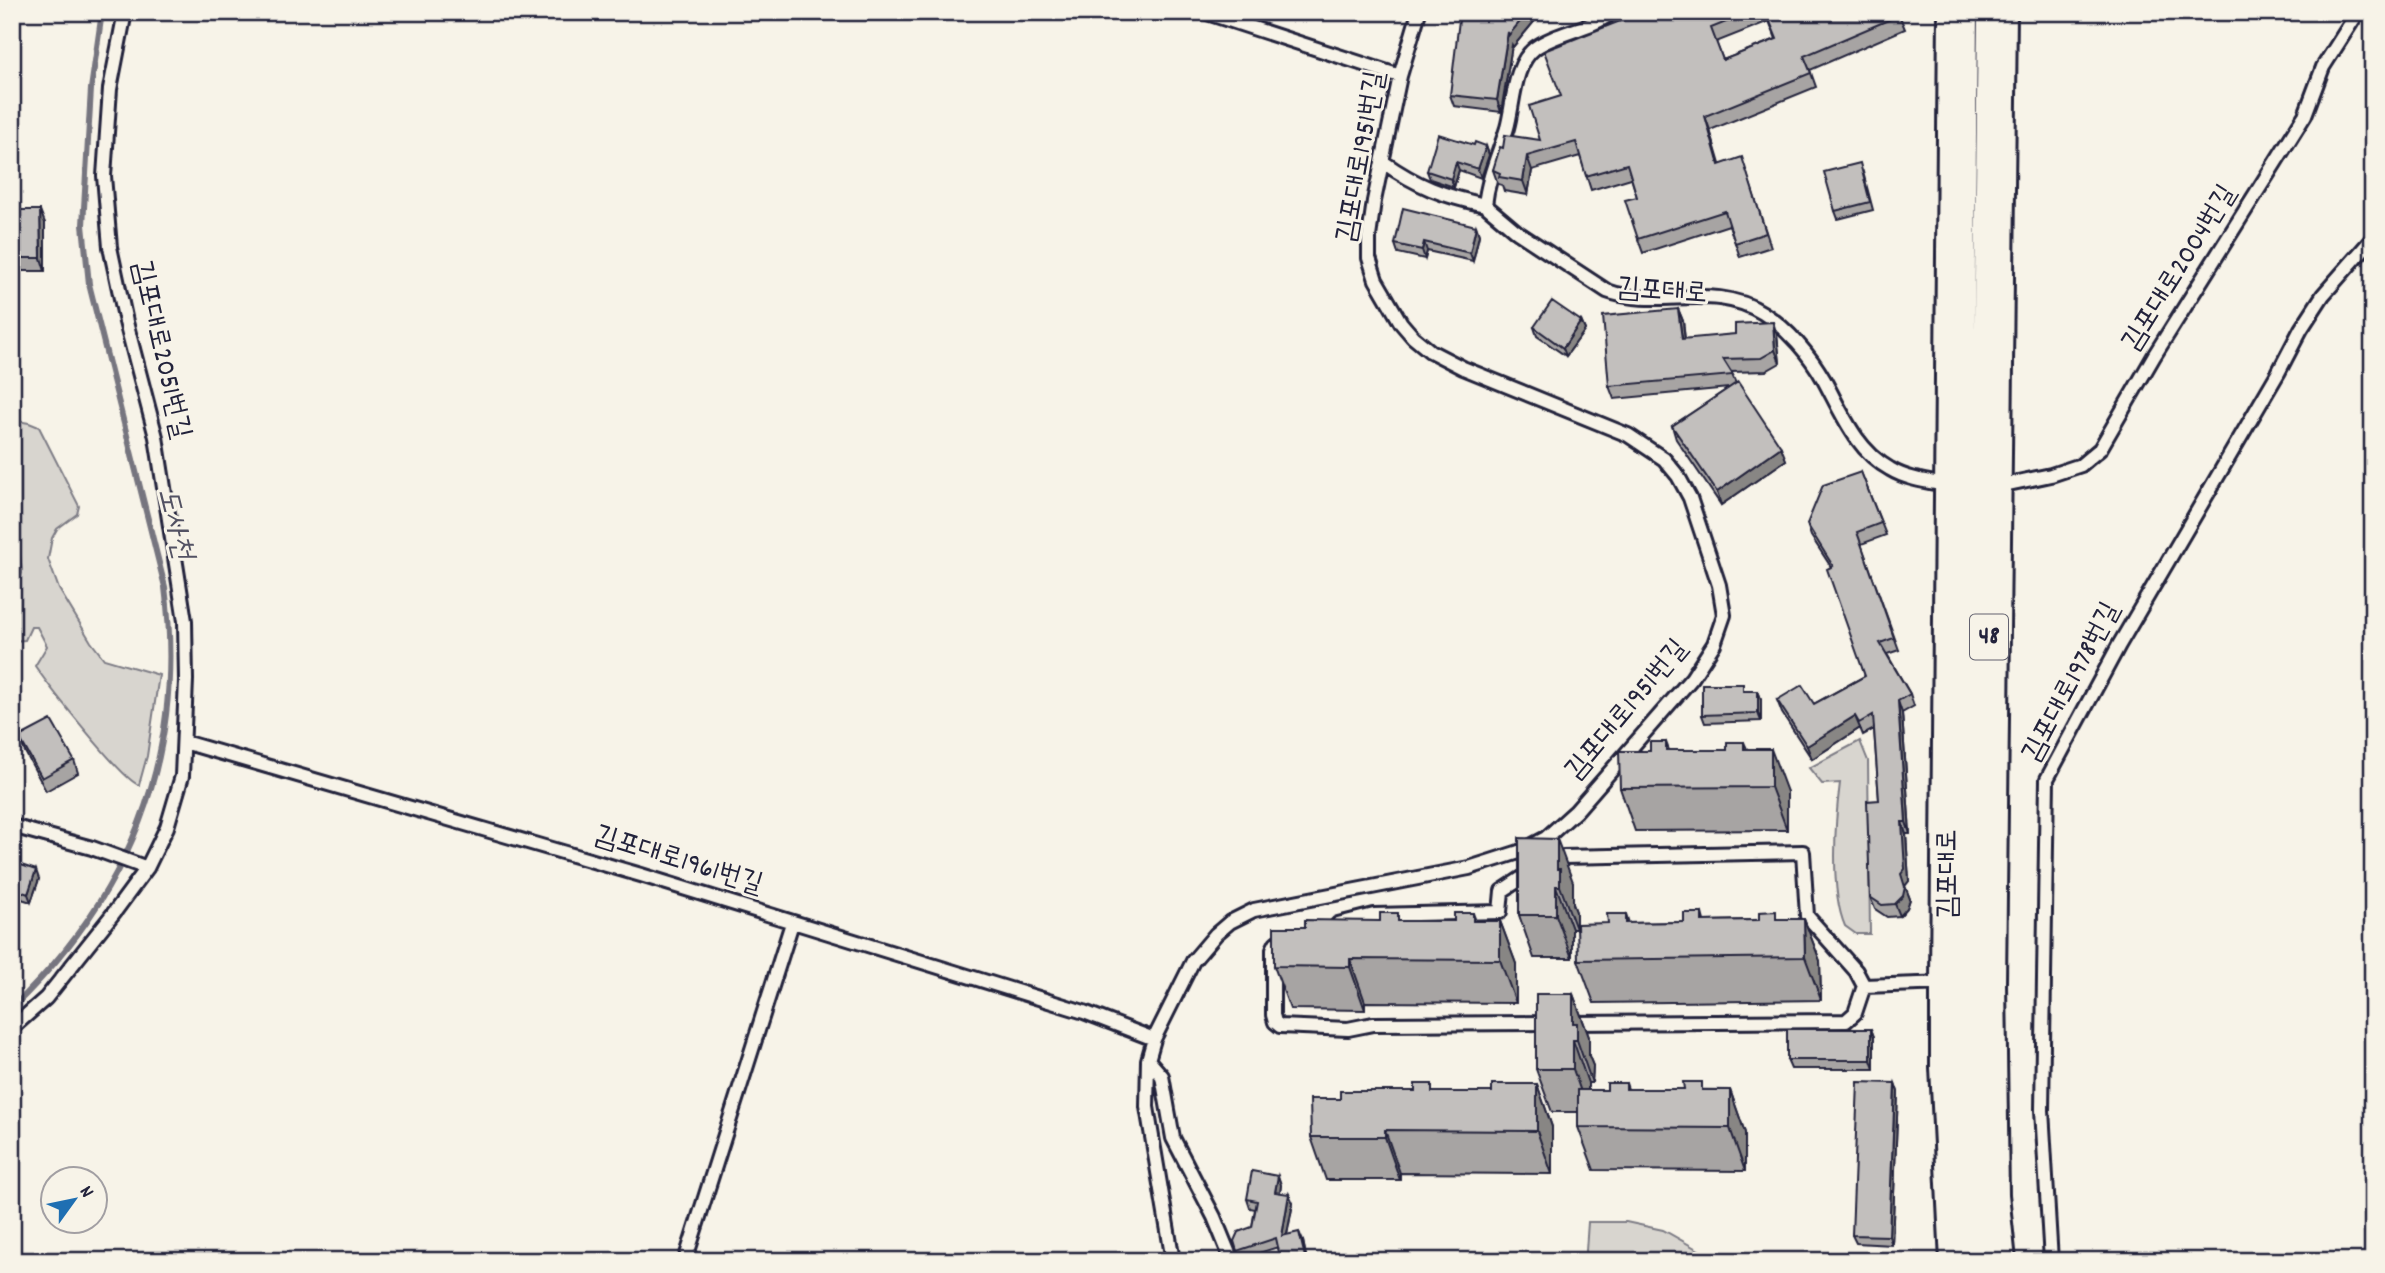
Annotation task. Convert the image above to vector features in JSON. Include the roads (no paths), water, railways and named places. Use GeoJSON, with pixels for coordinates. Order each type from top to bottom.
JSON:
{"type":"FeatureCollection","features":[{"type":"Feature","properties":{"kind":"main road","name":"김포대로"},"geometry":{"type":"LineString","coordinates":[[1958,12],[1972,487],[1968,983],[1952,1123],[1961,1261]]}},
{"type":"Feature","properties":{"kind":"main road","name":"김포대로"},"geometry":{"type":"LineString","coordinates":[[1972,487],[1997,12]]}},
{"type":"Feature","properties":{"kind":"main road","name":"김포대로"},"geometry":{"type":"LineString","coordinates":[[1968,983],[1996,1261]]}},
{"type":"Feature","properties":{"kind":"lane","name":"김포대로2051번길"},"geometry":{"type":"LineString","coordinates":[[12,1028],[46,998],[116,910],[141,865],[167,827],[182,776],[186,621],[156,437],[110,247],[103,176],[110,89],[125,12]]}},
{"type":"Feature","properties":{"kind":"lane"},"geometry":{"type":"LineString","coordinates":[[1204,12],[1400,76]]}},
{"type":"Feature","properties":{"kind":"lane","name":"김포대로1951번길"},"geometry":{"type":"LineString","coordinates":[[1173,1261],[1147,1107],[1148,1060],[1154,1039],[1193,961],[1216,934],[1243,915],[1268,906],[1469,867],[1519,852],[1546,838],[1576,811],[1692,678],[1714,644],[1724,615],[1719,585],[1690,498],[1678,476],[1664,459],[1646,445],[1619,431],[1441,357],[1413,337],[1401,323],[1376,280],[1370,258],[1369,237],[1400,76],[1419,12]]}},
{"type":"Feature","properties":{"kind":"lane"},"geometry":{"type":"LineString","coordinates":[[1382,162],[1408,180],[1437,193],[1485,205],[1491,173],[1507,127],[1521,67],[1527,56],[1545,43],[1590,26],[1613,12]]}},
{"type":"Feature","properties":{"kind":"lane","name":"김포대로2004번길"},"geometry":{"type":"LineString","coordinates":[[1972,487],[2051,475],[2081,465],[2100,449],[2154,356],[2305,115],[2323,67],[2358,12]]}},
{"type":"Feature","properties":{"kind":"lane","name":"김포대로"},"geometry":{"type":"LineString","coordinates":[[1485,205],[1517,232],[1607,291],[1645,297],[1735,299],[1766,315],[1783,329],[1810,359],[1853,434],[1876,460],[1892,471],[1914,479],[1972,487]]}},
{"type":"Feature","properties":{"kind":"lane","name":"김포대로1978번길"},"geometry":{"type":"LineString","coordinates":[[2051,1261],[2042,1110],[2047,779],[2119,645],[2301,329],[2323,295],[2373,238]]}},
{"type":"Feature","properties":{"kind":"lane","name":"김포대로1961번길"},"geometry":{"type":"LineString","coordinates":[[184,741],[641,875],[1084,1012],[1154,1039]]}},
{"type":"Feature","properties":{"kind":"lane"},"geometry":{"type":"LineString","coordinates":[[12,826],[141,865]]}},
{"type":"Feature","properties":{"kind":"lane"},"geometry":{"type":"LineString","coordinates":[[1297,933],[1279,939],[1273,949],[1273,1015],[1280,1026],[1348,1028],[1373,1024],[1846,1021],[1853,1017],[1864,986],[1856,971],[1807,916],[1803,852],[1556,858],[1506,886],[1500,896],[1500,912],[1374,915],[1323,927]]}},
{"type":"Feature","properties":{"kind":"lane"},"geometry":{"type":"LineString","coordinates":[[685,1261],[792,923]]}},
{"type":"Feature","properties":{"kind":"lane"},"geometry":{"type":"LineString","coordinates":[[1864,986],[1968,983]]}},
{"type":"Feature","properties":{"kind":"lane"},"geometry":{"type":"LineString","coordinates":[[1148,1060],[1162,1076],[1173,1138],[1214,1217],[1232,1261]]}},
{"type":"Feature","properties":{"kind":"waterway","name":"도사천"},"geometry":{"type":"LineString","coordinates":[[12,1008],[54,964],[89,917],[119,868],[141,817],[157,763],[167,707],[169,648],[165,587],[89,284],[83,225],[91,89],[102,12]]}}]}
